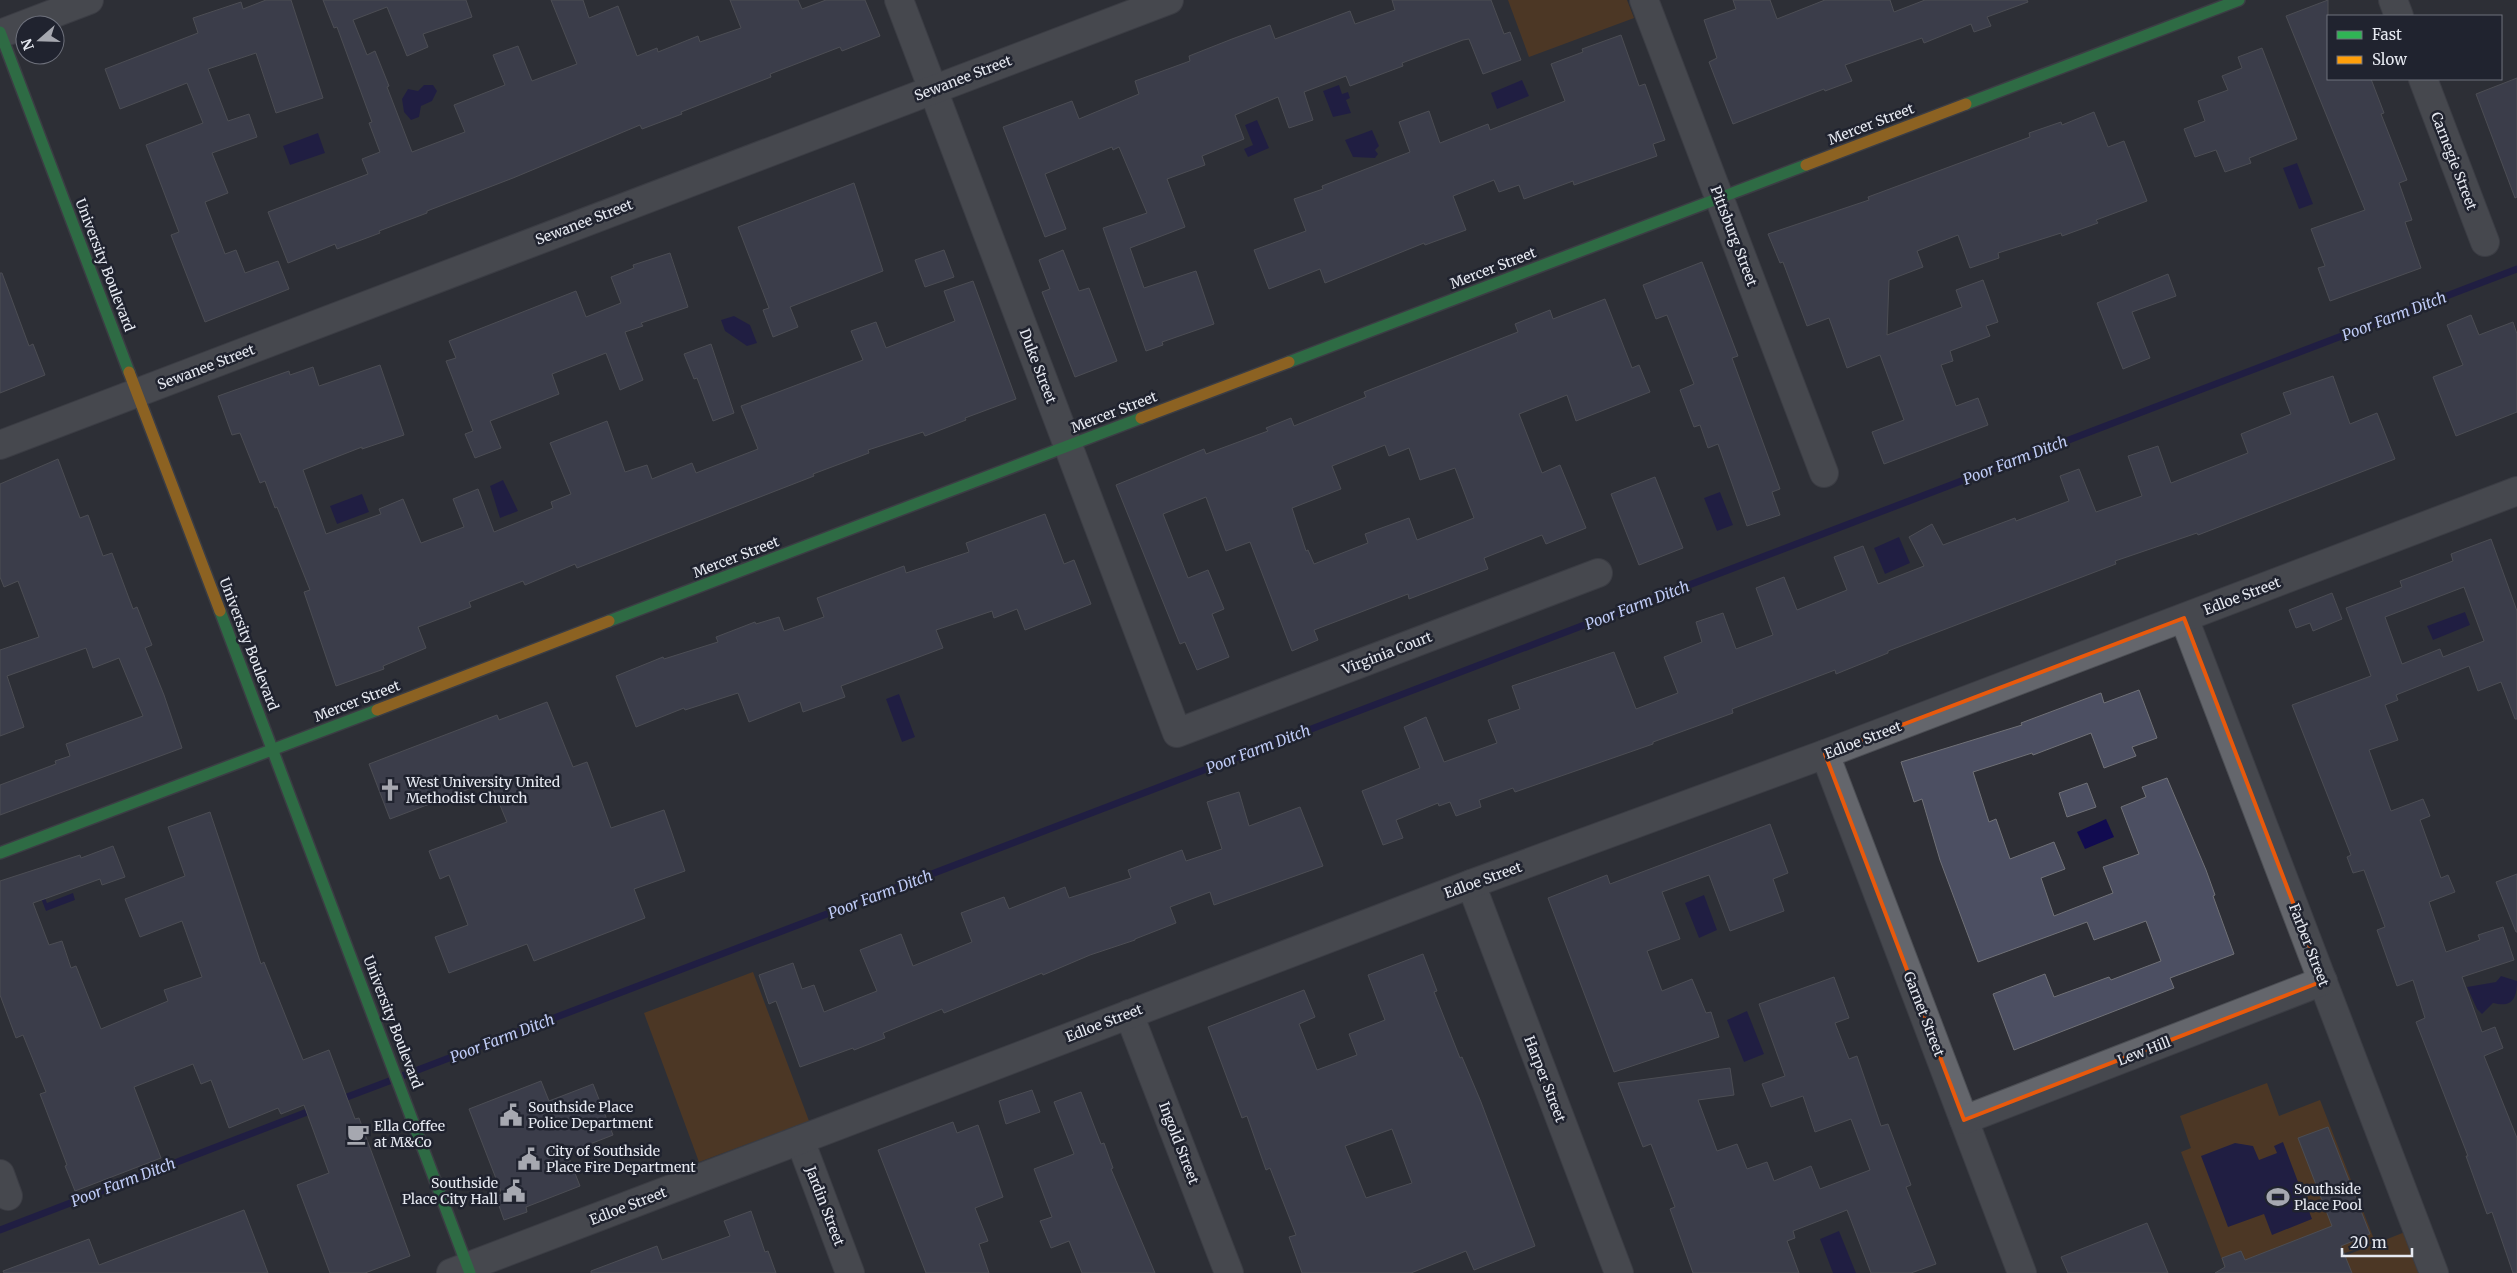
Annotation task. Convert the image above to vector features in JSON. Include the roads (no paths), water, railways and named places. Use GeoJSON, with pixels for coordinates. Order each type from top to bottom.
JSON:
{"type":"FeatureCollection","features":[{"type":"Feature","properties":{"kind":"street"},"geometry":{"type":"LineString","coordinates":[[0,33],[89,0]]}},
{"type":"Feature","properties":{"kind":"street","name":"Duke Street"},"geometry":{"type":"LineString","coordinates":[[899,0],[1177,732]]}},
{"type":"Feature","properties":{"kind":"street","name":"Sewanee Street"},"geometry":{"type":"LineString","coordinates":[[0,445],[1169,0]]}},
{"type":"Feature","properties":{"kind":"street","name":"Pittsburg Street"},"geometry":{"type":"LineString","coordinates":[[1644,0],[1824,473]]}},
{"type":"Feature","properties":{"kind":"street","name":"Mercer Street"},"geometry":{"type":"LineString","coordinates":[[0,853],[2239,0]]}},
{"type":"Feature","properties":{"kind":"street"},"geometry":{"type":"LineString","coordinates":[[2393,0],[2399,15]]}},
{"type":"Feature","properties":{"kind":"street","name":"University Boulevard"},"geometry":{"type":"LineString","coordinates":[[0,33],[395,1069],[466,1271]]}},
{"type":"Feature","properties":{"kind":"street","name":"Carnegie Street"},"geometry":{"type":"LineString","coordinates":[[2423,80],[2485,242]]}},
{"type":"Feature","properties":{"kind":"street","name":"Edloe Street"},"geometry":{"type":"LineString","coordinates":[[466,1271],[1129,1014],[1471,884],[1825,754],[2517,491]]}},
{"type":"Feature","properties":{"kind":"street","name":"Virginia Court"},"geometry":{"type":"LineString","coordinates":[[1177,732],[1598,573]]}},
{"type":"Feature","properties":{"kind":"street","name":"Farber Street"},"geometry":{"type":"LineString","coordinates":[[2184,618],[2434,1273]]}},
{"type":"Feature","properties":{"kind":"street","name":"Garnet Street"},"geometry":{"type":"LineString","coordinates":[[1825,754],[2022,1273]]}},
{"type":"Feature","properties":{"kind":"street","name":"Harper Street"},"geometry":{"type":"LineString","coordinates":[[1471,884],[1619,1273]]}},
{"type":"Feature","properties":{"kind":"street","name":"Lew Hill"},"geometry":{"type":"LineString","coordinates":[[1964,1120],[2323,981]]}},
{"type":"Feature","properties":{"kind":"street","name":"Ingold Street"},"geometry":{"type":"LineString","coordinates":[[1129,1014],[1229,1273]]}},
{"type":"Feature","properties":{"kind":"street","name":"Jardin Street"},"geometry":{"type":"LineString","coordinates":[[800,1140],[850,1273]]}},
{"type":"Feature","properties":{"kind":"waterway","name":"Poor Farm Ditch"},"geometry":{"type":"LineString","coordinates":[[402,1076],[2517,269]]}},
{"type":"Feature","properties":{"kind":"waterway","name":"Poor Farm Ditch"},"geometry":{"type":"LineString","coordinates":[[339,1100],[392,1080]]}},
{"type":"Feature","properties":{"kind":"waterway","name":"Poor Farm Ditch"},"geometry":{"type":"LineString","coordinates":[[0,1230],[315,1109]]}},
{"type":"Feature","properties":{"kind":"place","name":"West University United Methodist Church"},"geometry":{"type":"Point","coordinates":[390,790]}},
{"type":"Feature","properties":{"kind":"place","name":"Southside Place Police Department"},"geometry":{"type":"Point","coordinates":[511,1115]}},
{"type":"Feature","properties":{"kind":"place","name":"Ella Coffee at M&Co"},"geometry":{"type":"Point","coordinates":[358,1134]}},
{"type":"Feature","properties":{"kind":"place","name":"City of Southside Place Fire Department"},"geometry":{"type":"Point","coordinates":[529,1159]}},
{"type":"Feature","properties":{"kind":"place","name":"Southside Place City Hall"},"geometry":{"type":"Point","coordinates":[514,1191]}},
{"type":"Feature","properties":{"kind":"place","name":"Southside Place Pool"},"geometry":{"type":"Point","coordinates":[2278,1197]}}]}
